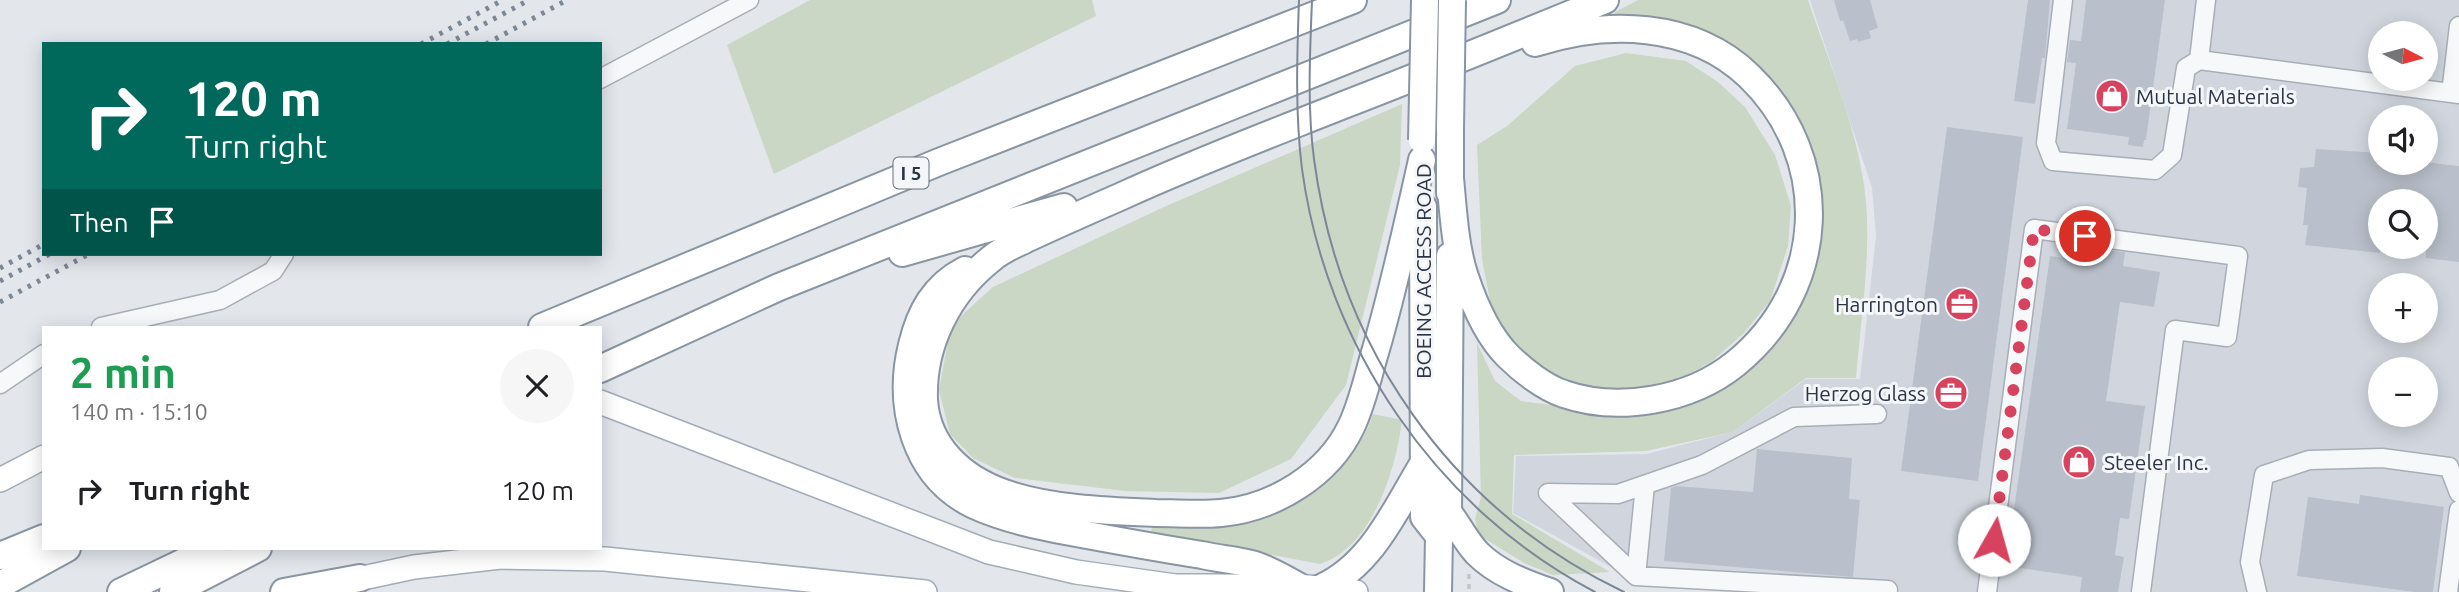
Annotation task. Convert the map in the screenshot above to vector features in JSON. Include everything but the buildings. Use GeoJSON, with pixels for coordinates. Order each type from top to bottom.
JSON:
{"type":"FeatureCollection","features":[{"type":"Feature","properties":{"kind":"highway","name":"I 5"},"geometry":{"type":"LineString","coordinates":[[544,326],[939,162],[1353,0]]}},
{"type":"Feature","properties":{"kind":"highway","name":"BOEING ACCESS ROAD"},"geometry":{"type":"LineString","coordinates":[[1425,0],[1422,150],[1424,517],[1444,524]]}},
{"type":"Feature","properties":{"kind":"highway","name":"BOEING ACCESS ROAD"},"geometry":{"type":"LineString","coordinates":[[1438,592],[1444,524],[1452,0]]}},
{"type":"Feature","properties":{"kind":"highway"},"geometry":{"type":"LineString","coordinates":[[602,368],[779,287],[1497,0]]}},
{"type":"Feature","properties":{"kind":"highway"},"geometry":{"type":"LineString","coordinates":[[1424,463],[1376,542],[1344,575],[1309,587],[1253,565],[1049,528],[976,506],[941,482],[913,437],[907,410],[909,355],[928,301],[953,276],[1166,176],[1605,0]]}},
{"type":"Feature","properties":{"kind":"highway"},"geometry":{"type":"LineString","coordinates":[[1370,95],[1552,38],[1629,28],[1689,39],[1738,65],[1779,110],[1794,137],[1808,186],[1809,234],[1793,290],[1780,314],[1767,332],[1734,365],[1690,389],[1659,399],[1634,402],[1590,399],[1564,394],[1547,386],[1508,356],[1495,340],[1483,321],[1463,274],[1450,178]]}},
{"type":"Feature","properties":{"kind":"highway"},"geometry":{"type":"LineString","coordinates":[[995,255],[969,278],[944,312],[926,363],[925,413],[935,441],[950,461],[983,485],[1022,499],[1134,512],[1191,514],[1246,509],[1265,503],[1309,477],[1328,461],[1350,428],[1359,407],[1392,295],[1422,150]]}},
{"type":"Feature","properties":{"kind":"highway"},"geometry":{"type":"LineString","coordinates":[[779,287],[1166,176]]}},
{"type":"Feature","properties":{"kind":"highway"},"geometry":{"type":"LineString","coordinates":[[1444,524],[1495,567],[1519,581],[1550,592]]}},
{"type":"Feature","properties":{"kind":"highway"},"geometry":{"type":"LineString","coordinates":[[0,556],[42,539]]}},
{"type":"Feature","properties":{"kind":"highway"},"geometry":{"type":"LineString","coordinates":[[0,585],[63,550]]}},
{"type":"Feature","properties":{"kind":"highway"},"geometry":{"type":"LineString","coordinates":[[121,592],[209,550]]}},
{"type":"Feature","properties":{"kind":"highway"},"geometry":{"type":"LineString","coordinates":[[173,592],[254,550]]}},
{"type":"Feature","properties":{"kind":"highway"},"geometry":{"type":"LineString","coordinates":[[284,592],[360,578]]}},
{"type":"Feature","properties":{"kind":"main road"},"geometry":{"type":"LineString","coordinates":[[609,405],[989,552],[1076,572],[1175,586],[1309,587],[1356,592]]}},
{"type":"Feature","properties":{"kind":"main road"},"geometry":{"type":"LineString","coordinates":[[0,480],[42,458]]}},
{"type":"Feature","properties":{"kind":"main road"},"geometry":{"type":"LineString","coordinates":[[308,592],[414,567],[500,557],[605,559],[925,592]]}},
{"type":"Feature","properties":{"kind":"street"},"geometry":{"type":"LineString","coordinates":[[602,78],[749,0]]}},
{"type":"Feature","properties":{"kind":"street"},"geometry":{"type":"LineString","coordinates":[[2063,0],[2046,143],[2053,161],[2155,170],[2172,155],[2186,68],[2199,60],[2455,93],[2459,26]]}},
{"type":"Feature","properties":{"kind":"street"},"geometry":{"type":"LineString","coordinates":[[2199,60],[2206,0]]}},
{"type":"Feature","properties":{"kind":"street"},"geometry":{"type":"LineString","coordinates":[[1987,592],[2034,229],[2238,256],[2227,337],[2175,330],[2141,592]]}},
{"type":"Feature","properties":{"kind":"street"},"geometry":{"type":"LineString","coordinates":[[104,326],[220,300],[274,271],[283,256]]}},
{"type":"Feature","properties":{"kind":"street"},"geometry":{"type":"LineString","coordinates":[[0,384],[42,355]]}},
{"type":"Feature","properties":{"kind":"street"},"geometry":{"type":"LineString","coordinates":[[1877,414],[1794,417],[1702,465],[1618,494],[1548,493],[1636,576],[1888,590]]}},
{"type":"Feature","properties":{"kind":"street"},"geometry":{"type":"LineString","coordinates":[[2257,592],[2250,562],[2264,475],[2309,460],[2382,458],[2449,467],[2459,493]]}},
{"type":"Feature","properties":{"kind":"street"},"geometry":{"type":"LineString","coordinates":[[1636,576],[1645,485]]}},
{"type":"Feature","properties":{"kind":"street"},"geometry":{"type":"LineString","coordinates":[[2448,592],[2459,510]]}},
{"type":"Feature","properties":{"kind":"path"},"geometry":{"type":"LineString","coordinates":[[1469,569],[1469,590]]}},
{"type":"Feature","properties":{"kind":"shaded area"},"geometry":{"type":"Polygon","coordinates":[[[1810,0],[2459,0],[2459,592],[1833,592],[1629,577],[1513,513],[1516,456],[1646,454],[1733,432],[1806,379],[1860,379],[1876,236],[1872,188],[1810,0]]]}},
{"type":"Feature","properties":{"kind":"green space"},"geometry":{"type":"Polygon","coordinates":[[[810,0],[1092,0],[1096,16],[774,174],[727,45],[810,0]]]}},
{"type":"Feature","properties":{"kind":"green space"},"geometry":{"type":"Polygon","coordinates":[[[1638,0],[1808,0],[1848,115],[1864,185],[1867,257],[1856,378],[1806,378],[1733,432],[1646,451],[1514,455],[1512,514],[1610,572],[1553,575],[1524,563],[1479,535],[1475,519],[1481,497],[1477,343],[1495,381],[1521,401],[1613,413],[1742,369],[1781,335],[1807,283],[1817,244],[1774,94],[1614,17],[1615,12],[1638,0]]]}},
{"type":"Feature","properties":{"kind":"green space"},"geometry":{"type":"Polygon","coordinates":[[[1626,53],[1686,61],[1718,82],[1745,107],[1775,155],[1791,206],[1788,246],[1770,301],[1744,333],[1710,363],[1654,387],[1600,391],[1567,384],[1535,362],[1508,336],[1491,306],[1482,259],[1477,145],[1507,126],[1575,66],[1626,53]]]}},
{"type":"Feature","properties":{"kind":"green space"},"geometry":{"type":"Polygon","coordinates":[[[1402,104],[1400,165],[1346,385],[1291,459],[1219,493],[1125,491],[1015,478],[973,458],[950,434],[939,390],[951,325],[993,287],[1164,207],[1402,104]]]}},
{"type":"Feature","properties":{"kind":"green space"},"geometry":{"type":"Polygon","coordinates":[[[1373,414],[1402,420],[1394,461],[1379,504],[1368,524],[1338,555],[1320,564],[1151,532],[1152,526],[1207,527],[1259,519],[1306,498],[1327,482],[1346,461],[1368,427],[1373,414]]]}},
{"type":"Feature","properties":{"kind":"tram line"},"geometry":{"type":"LineString","coordinates":[[1299,0],[1297,106],[1302,169],[1315,235],[1336,298],[1363,359],[1398,416],[1439,468],[1486,516],[1538,557],[1595,592]]}},
{"type":"Feature","properties":{"kind":"tram line"},"geometry":{"type":"LineString","coordinates":[[1312,0],[1310,99],[1314,159],[1327,229],[1349,295],[1377,358],[1414,416],[1456,469],[1506,516],[1562,557],[1624,592]]}},
{"type":"Feature","properties":{"kind":"railway"},"geometry":{"type":"LineString","coordinates":[[425,42],[503,0]]}},
{"type":"Feature","properties":{"kind":"railway"},"geometry":{"type":"LineString","coordinates":[[451,42],[529,0]]}},
{"type":"Feature","properties":{"kind":"railway"},"geometry":{"type":"LineString","coordinates":[[490,42],[567,0]]}},
{"type":"Feature","properties":{"kind":"railway"},"geometry":{"type":"LineString","coordinates":[[0,268],[42,245]]}},
{"type":"Feature","properties":{"kind":"railway"},"geometry":{"type":"LineString","coordinates":[[0,281],[46,256]]}},
{"type":"Feature","properties":{"kind":"railway"},"geometry":{"type":"LineString","coordinates":[[0,302],[85,256]]}},
{"type":"Feature","properties":{"kind":"place","name":"Mutual Materials"},"geometry":{"type":"Point","coordinates":[2112,96]}},
{"type":"Feature","properties":{"kind":"place","name":"Harrington"},"geometry":{"type":"Point","coordinates":[1962,304]}},
{"type":"Feature","properties":{"kind":"place","name":"Herzog Glass"},"geometry":{"type":"Point","coordinates":[1951,393]}},
{"type":"Feature","properties":{"kind":"place","name":"Steeler Inc."},"geometry":{"type":"Point","coordinates":[2079,462]}},
{"type":"Feature","properties":{"kind":"route"},"geometry":{"type":"LineString","coordinates":[[1994,540],[2034,229],[2085,236]]}}]}
